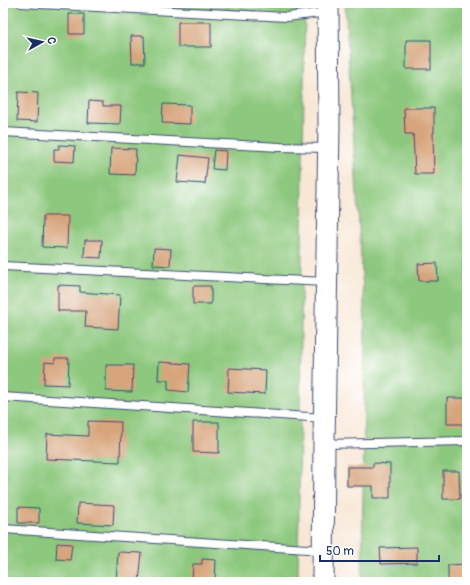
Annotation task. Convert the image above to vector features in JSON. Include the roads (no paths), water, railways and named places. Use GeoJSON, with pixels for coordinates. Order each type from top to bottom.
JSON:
{"type":"FeatureCollection","features":[{"type":"Feature","properties":{"kind":"street"},"geometry":{"type":"LineString","coordinates":[[323,582],[324,418],[329,148],[328,7]]}},
{"type":"Feature","properties":{"kind":"lane"},"geometry":{"type":"LineString","coordinates":[[21,3],[287,17],[328,7]]}},
{"type":"Feature","properties":{"kind":"lane"},"geometry":{"type":"LineString","coordinates":[[3,132],[280,147],[329,148]]}},
{"type":"Feature","properties":{"kind":"lane"},"geometry":{"type":"LineString","coordinates":[[3,266],[327,282]]}},
{"type":"Feature","properties":{"kind":"lane"},"geometry":{"type":"LineString","coordinates":[[3,397],[324,418]]}},
{"type":"Feature","properties":{"kind":"lane"},"geometry":{"type":"LineString","coordinates":[[324,444],[467,441]]}},
{"type":"Feature","properties":{"kind":"lane"},"geometry":{"type":"LineString","coordinates":[[3,529],[323,550]]}}]}
